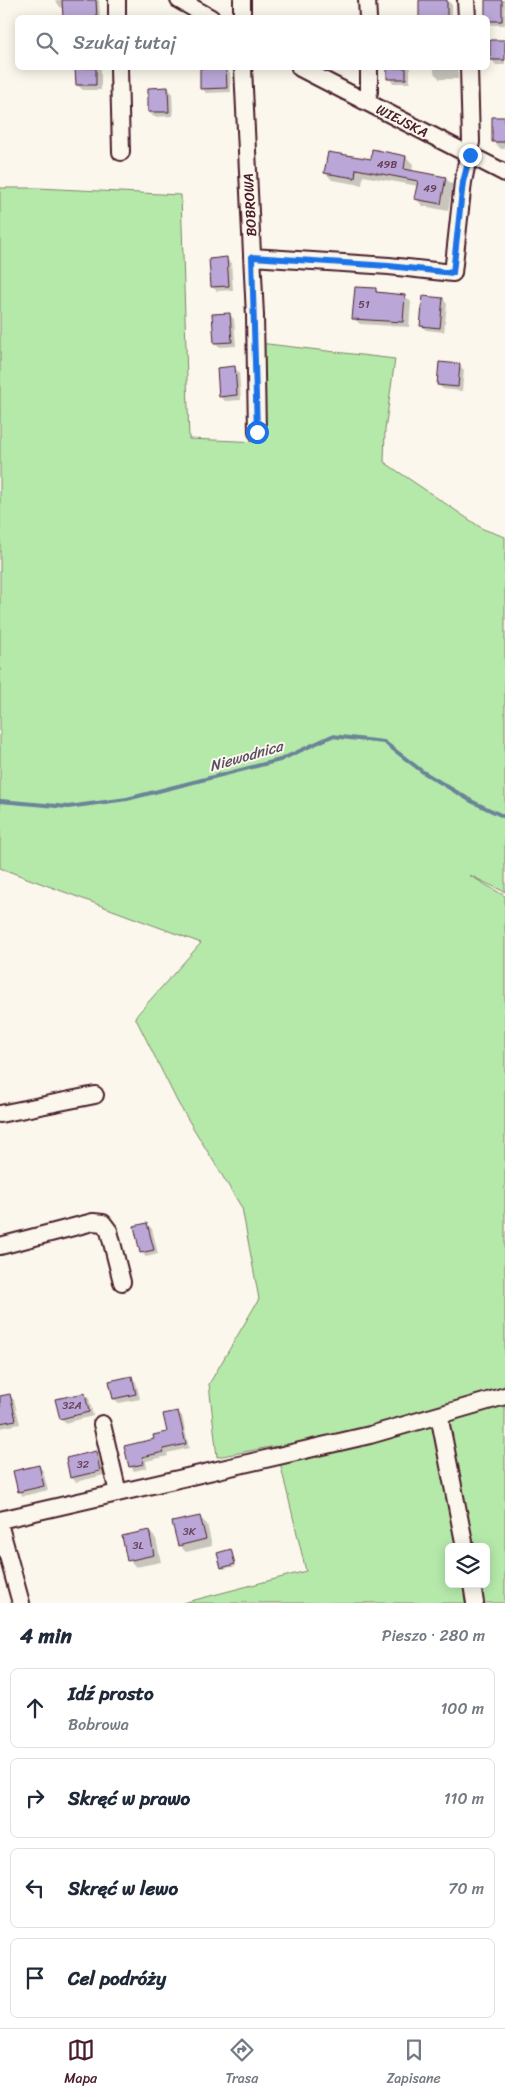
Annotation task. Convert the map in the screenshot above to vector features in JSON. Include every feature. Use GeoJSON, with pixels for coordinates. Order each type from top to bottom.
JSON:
{"type":"FeatureCollection","features":[{"type":"Feature","properties":{"kind":"street"},"geometry":{"type":"LineString","coordinates":[[117,0],[117,15]]}},
{"type":"Feature","properties":{"kind":"street"},"geometry":{"type":"LineString","coordinates":[[179,0],[205,15]]}},
{"type":"Feature","properties":{"kind":"street"},"geometry":{"type":"LineString","coordinates":[[242,0],[242,15]]}},
{"type":"Feature","properties":{"kind":"street"},"geometry":{"type":"LineString","coordinates":[[367,0],[368,15]]}},
{"type":"Feature","properties":{"kind":"street"},"geometry":{"type":"LineString","coordinates":[[466,0],[467,15]]}},
{"type":"Feature","properties":{"kind":"street"},"geometry":{"type":"LineString","coordinates":[[119,70],[121,152]]}},
{"type":"Feature","properties":{"kind":"street","name":"BOBROWA"},"geometry":{"type":"LineString","coordinates":[[243,70],[252,257],[257,432]]}},
{"type":"Feature","properties":{"kind":"street","name":"WIEJSKA"},"geometry":{"type":"LineString","coordinates":[[304,70],[505,174]]}},
{"type":"Feature","properties":{"kind":"street"},"geometry":{"type":"LineString","coordinates":[[364,101],[369,92],[369,70]]}},
{"type":"Feature","properties":{"kind":"street"},"geometry":{"type":"LineString","coordinates":[[252,257],[389,266],[453,273],[463,182],[470,155],[469,70]]}},
{"type":"Feature","properties":{"kind":"street"},"geometry":{"type":"LineString","coordinates":[[0,1114],[95,1095]]}},
{"type":"Feature","properties":{"kind":"street"},"geometry":{"type":"LineString","coordinates":[[0,1246],[93,1222],[103,1223],[109,1231],[122,1282]]}},
{"type":"Feature","properties":{"kind":"street"},"geometry":{"type":"LineString","coordinates":[[0,1520],[370,1435],[505,1396]]}},
{"type":"Feature","properties":{"kind":"street"},"geometry":{"type":"LineString","coordinates":[[439,1416],[463,1543]]}},
{"type":"Feature","properties":{"kind":"street"},"geometry":{"type":"LineString","coordinates":[[102,1424],[118,1492]]}},
{"type":"Feature","properties":{"kind":"street"},"geometry":{"type":"LineString","coordinates":[[0,1527],[21,1603]]}},
{"type":"Feature","properties":{"kind":"street"},"geometry":{"type":"LineString","coordinates":[[473,1588],[475,1603]]}},
{"type":"Feature","properties":{"kind":"green space"},"geometry":{"type":"Polygon","coordinates":[[[0,188],[181,195],[189,439],[261,442],[259,343],[395,359],[385,430],[384,462],[483,529],[505,537],[505,892],[469,875],[505,896],[505,1603],[183,1603],[306,1571],[276,1446],[217,1457],[209,1384],[259,1299],[242,1208],[178,1103],[135,1017],[201,943],[0,868],[0,188]]]}},
{"type":"Feature","properties":{"kind":"building"},"geometry":{"type":"Polygon","coordinates":[[[62,0],[96,0],[97,15],[63,15],[62,0]]]}},
{"type":"Feature","properties":{"kind":"building"},"geometry":{"type":"Polygon","coordinates":[[[419,0],[447,0],[447,15],[419,15],[419,0]]]}},
{"type":"Feature","properties":{"kind":"building"},"geometry":{"type":"Polygon","coordinates":[[[485,0],[502,0],[502,21],[490,21],[490,15],[485,15],[485,0]]]}},
{"type":"Feature","properties":{"kind":"building"},"geometry":{"type":"Polygon","coordinates":[[[490,40],[505,40],[505,60],[490,60],[490,40]]]}},
{"type":"Feature","properties":{"kind":"building"},"geometry":{"type":"Polygon","coordinates":[[[75,70],[96,70],[96,85],[76,85],[75,70]]]}},
{"type":"Feature","properties":{"kind":"building"},"geometry":{"type":"Polygon","coordinates":[[[200,70],[226,70],[227,88],[200,89],[200,70]]]}},
{"type":"Feature","properties":{"kind":"building"},"geometry":{"type":"Polygon","coordinates":[[[387,70],[406,70],[406,79],[387,79],[387,70]]]}},
{"type":"Feature","properties":{"kind":"building"},"geometry":{"type":"Polygon","coordinates":[[[168,87],[169,112],[148,112],[148,88],[168,87]]]}},
{"type":"Feature","properties":{"kind":"building"},"geometry":{"type":"Polygon","coordinates":[[[492,117],[505,117],[505,142],[492,142],[492,117]]]}},
{"type":"Feature","properties":{"kind":"building"},"geometry":{"type":"Polygon","coordinates":[[[372,149],[406,156],[404,169],[446,177],[441,204],[414,199],[418,181],[356,169],[355,178],[324,173],[328,152],[371,159],[372,149]]]}},
{"type":"Feature","properties":{"kind":"building"},"geometry":{"type":"Polygon","coordinates":[[[227,257],[229,286],[211,287],[209,259],[227,257]]]}},
{"type":"Feature","properties":{"kind":"building"},"geometry":{"type":"Polygon","coordinates":[[[355,287],[376,288],[376,292],[405,295],[403,322],[352,319],[355,287]]]}},
{"type":"Feature","properties":{"kind":"building"},"geometry":{"type":"Polygon","coordinates":[[[423,296],[443,298],[440,328],[420,326],[423,296]]]}},
{"type":"Feature","properties":{"kind":"building"},"geometry":{"type":"Polygon","coordinates":[[[230,313],[232,342],[214,343],[212,314],[230,313]]]}},
{"type":"Feature","properties":{"kind":"building"},"geometry":{"type":"Polygon","coordinates":[[[439,362],[460,364],[458,387],[437,385],[439,362]]]}},
{"type":"Feature","properties":{"kind":"building"},"geometry":{"type":"Polygon","coordinates":[[[235,366],[237,395],[219,397],[217,368],[235,366]]]}},
{"type":"Feature","properties":{"kind":"building"},"geometry":{"type":"Polygon","coordinates":[[[147,1223],[154,1250],[140,1253],[134,1226],[147,1223]]]}},
{"type":"Feature","properties":{"kind":"building"},"geometry":{"type":"Polygon","coordinates":[[[132,1376],[136,1394],[113,1399],[109,1381],[132,1376]]]}},
{"type":"Feature","properties":{"kind":"building"},"geometry":{"type":"Polygon","coordinates":[[[85,1393],[89,1412],[60,1419],[55,1399],[85,1393]]]}},
{"type":"Feature","properties":{"kind":"building"},"geometry":{"type":"Polygon","coordinates":[[[10,1394],[16,1420],[0,1423],[0,1396],[10,1394]]]}},
{"type":"Feature","properties":{"kind":"building"},"geometry":{"type":"Polygon","coordinates":[[[178,1411],[186,1444],[163,1449],[164,1452],[142,1457],[144,1464],[129,1467],[124,1446],[154,1439],[153,1435],[167,1432],[163,1414],[178,1411]]]}},
{"type":"Feature","properties":{"kind":"building"},"geometry":{"type":"Polygon","coordinates":[[[96,1451],[100,1471],[70,1478],[66,1458],[96,1451]]]}},
{"type":"Feature","properties":{"kind":"building"},"geometry":{"type":"Polygon","coordinates":[[[39,1465],[44,1486],[18,1492],[13,1471],[39,1465]]]}},
{"type":"Feature","properties":{"kind":"building"},"geometry":{"type":"Polygon","coordinates":[[[200,1516],[206,1539],[178,1546],[172,1522],[200,1516]]]}},
{"type":"Feature","properties":{"kind":"building"},"geometry":{"type":"Polygon","coordinates":[[[149,1530],[154,1555],[127,1561],[122,1536],[149,1530]]]}},
{"type":"Feature","properties":{"kind":"building"},"geometry":{"type":"Polygon","coordinates":[[[231,1549],[235,1564],[221,1568],[217,1553],[231,1549]]]}},
{"type":"Feature","properties":{"kind":"waterway","name":"Niewodnica"},"geometry":{"type":"LineString","coordinates":[[0,801],[68,807],[127,799],[280,760],[332,736],[384,742],[423,772],[473,802],[505,817]]}},
{"type":"Feature","properties":{"kind":"route"},"geometry":{"type":"LineString","coordinates":[[257,432],[252,257],[389,266],[453,273],[463,182],[470,155]]}}]}
